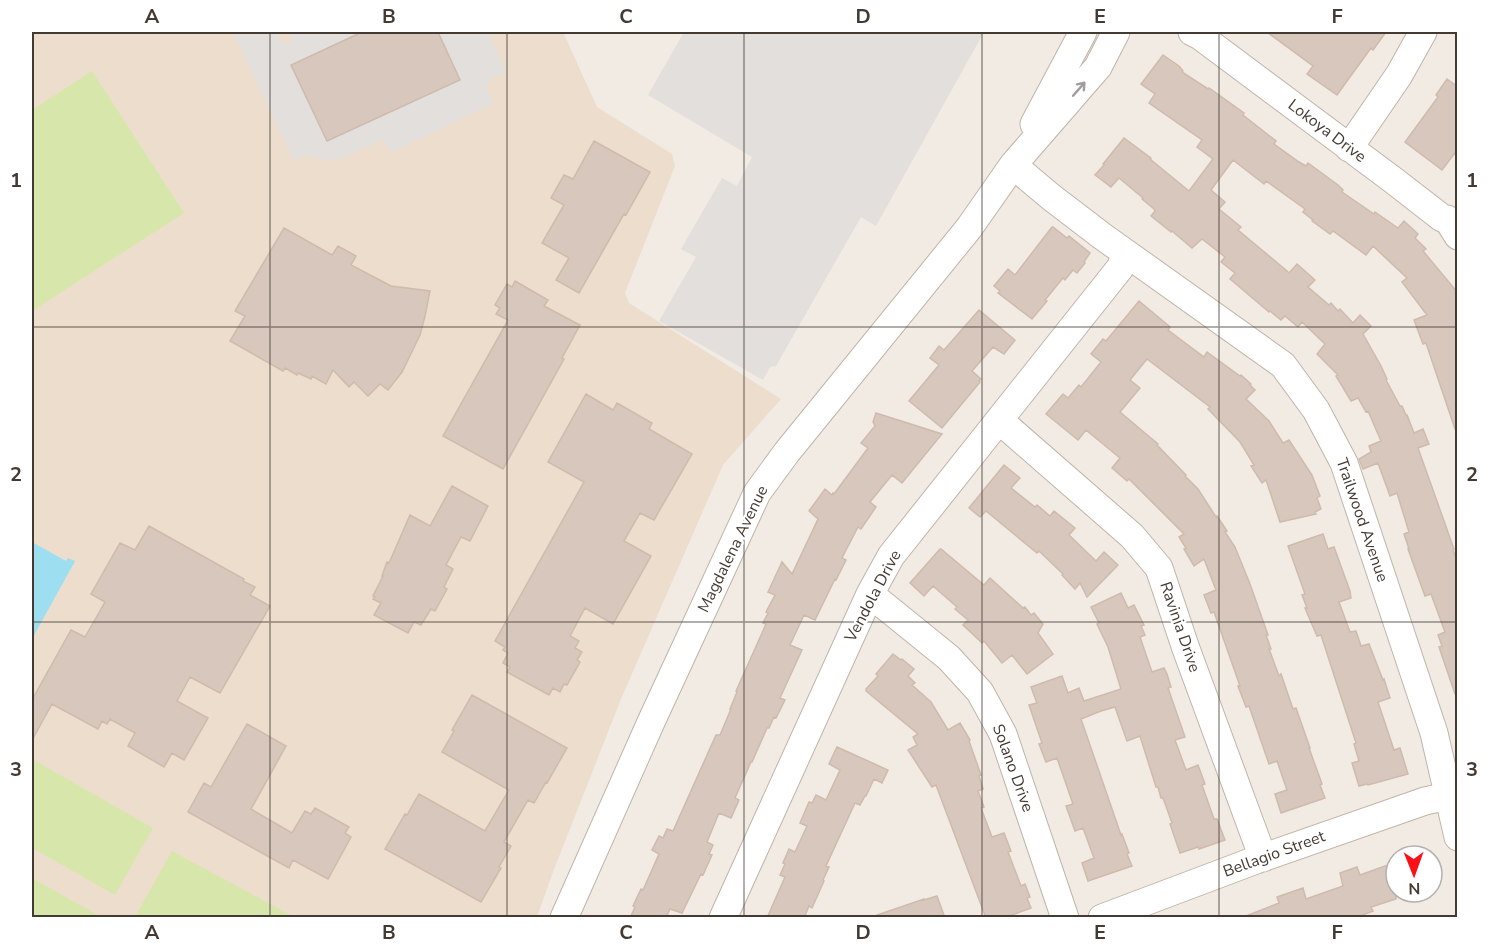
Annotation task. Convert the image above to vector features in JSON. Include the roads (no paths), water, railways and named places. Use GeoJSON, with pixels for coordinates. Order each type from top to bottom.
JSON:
{"type":"FeatureCollection","features":[{"type":"Feature","properties":{"kind":"street","name":"Magdalena Avenue"},"geometry":{"type":"LineString","coordinates":[[1013,165],[1083,32]]}},
{"type":"Feature","properties":{"kind":"street","name":"Magdalena Avenue"},"geometry":{"type":"LineString","coordinates":[[564,918],[757,493],[787,452],[969,228],[1013,165],[1098,67],[1116,32]]}},
{"type":"Feature","properties":{"kind":"street","name":"Lokoya Drive"},"geometry":{"type":"LineString","coordinates":[[1192,32],[1393,180],[1442,219],[1447,219],[1458,236]]}},
{"type":"Feature","properties":{"kind":"street"},"geometry":{"type":"LineString","coordinates":[[1349,148],[1399,75],[1423,32]]}},
{"type":"Feature","properties":{"kind":"street","name":"Trailwood Avenue"},"geometry":{"type":"LineString","coordinates":[[1013,165],[1126,254],[1283,365],[1316,410],[1344,463],[1434,733],[1458,837]]}},
{"type":"Feature","properties":{"kind":"street","name":"Vendola Drive"},"geometry":{"type":"LineString","coordinates":[[723,918],[870,594],[891,556],[1119,268],[1126,254]]}},
{"type":"Feature","properties":{"kind":"street","name":"Ravinia Drive"},"geometry":{"type":"LineString","coordinates":[[999,420],[1131,536],[1160,568],[1185,646],[1263,858]]}},
{"type":"Feature","properties":{"kind":"street","name":"Solano Drive"},"geometry":{"type":"LineString","coordinates":[[870,594],[949,658],[980,692],[1003,734],[1065,918]]}},
{"type":"Feature","properties":{"kind":"street","name":"Bellagio Street"},"geometry":{"type":"LineString","coordinates":[[1102,918],[1263,858],[1425,801],[1448,796]]}},
{"type":"Feature","properties":{"kind":"water"},"geometry":{"type":"Polygon","coordinates":[[[32,542],[66,561],[68,558],[75,561],[32,639],[32,542]]]}}]}
